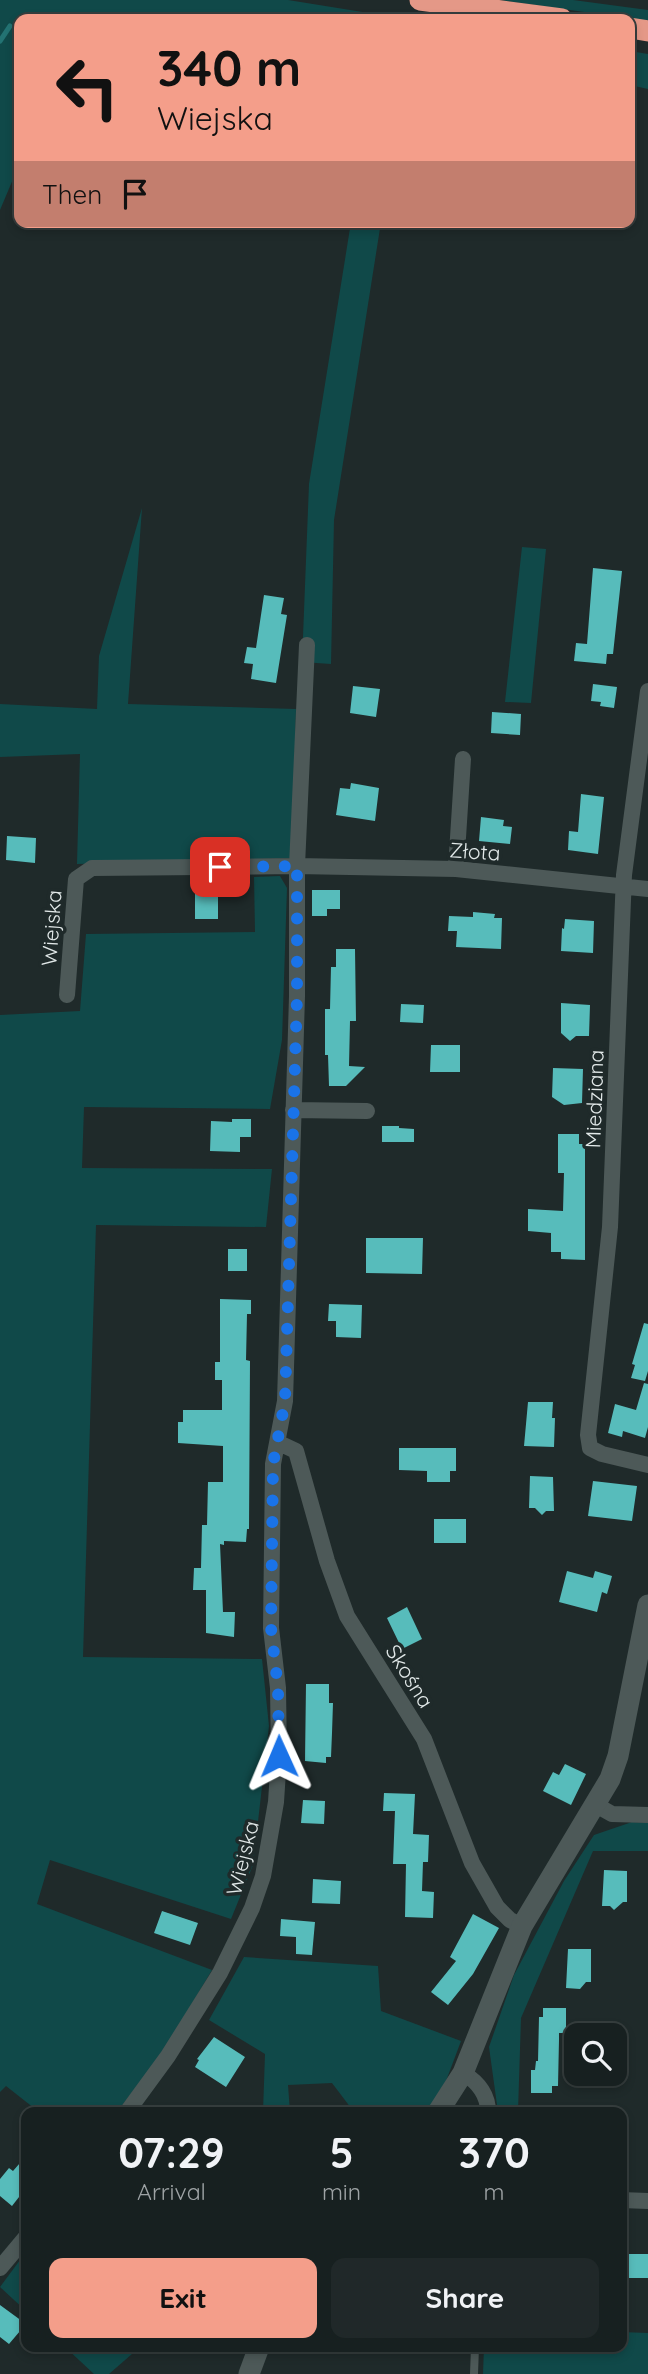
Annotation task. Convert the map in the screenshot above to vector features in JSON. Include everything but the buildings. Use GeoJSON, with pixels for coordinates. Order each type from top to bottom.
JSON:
{"type":"FeatureCollection","features":[{"type":"Feature","properties":{"kind":"highway"},"geometry":{"type":"LineString","coordinates":[[420,0],[525,14]]}},
{"type":"Feature","properties":{"kind":"street","name":"Wiejska"},"geometry":{"type":"LineString","coordinates":[[131,2107],[168,2056],[220,1973],[263,1876],[274,1815],[279,1756],[278,1688],[271,1628],[273,1464],[285,1401],[297,996],[297,866],[307,645]]}},
{"type":"Feature","properties":{"kind":"street","name":"Miedziana"},"geometry":{"type":"LineString","coordinates":[[648,691],[624,875],[610,1227],[588,1435],[590,1448],[602,1454],[648,1465]]}},
{"type":"Feature","properties":{"kind":"street"},"geometry":{"type":"LineString","coordinates":[[456,869],[463,759]]}},
{"type":"Feature","properties":{"kind":"street","name":"Wiejska"},"geometry":{"type":"LineString","coordinates":[[67,995],[76,879],[92,868],[297,866]]}},
{"type":"Feature","properties":{"kind":"street","name":"Złota"},"geometry":{"type":"LineString","coordinates":[[297,866],[456,869],[648,889]]}},
{"type":"Feature","properties":{"kind":"street"},"geometry":{"type":"LineString","coordinates":[[293,1110],[367,1111]]}},
{"type":"Feature","properties":{"kind":"street","name":"Skośna"},"geometry":{"type":"LineString","coordinates":[[279,1443],[296,1451],[327,1561],[347,1616],[424,1738],[472,1863],[497,1907],[510,1920],[522,1926]]}},
{"type":"Feature","properties":{"kind":"street"},"geometry":{"type":"LineString","coordinates":[[441,2107],[463,2073],[522,1926],[610,1779],[618,1756],[648,1605]]}},
{"type":"Feature","properties":{"kind":"street"},"geometry":{"type":"LineString","coordinates":[[596,1805],[612,1814],[648,1815]]}},
{"type":"Feature","properties":{"kind":"street"},"geometry":{"type":"LineString","coordinates":[[463,2073],[477,2082],[488,2107]]}},
{"type":"Feature","properties":{"kind":"street"},"geometry":{"type":"LineString","coordinates":[[627,2200],[648,2201]]}},
{"type":"Feature","properties":{"kind":"street"},"geometry":{"type":"LineString","coordinates":[[0,2268],[21,2243]]}},
{"type":"Feature","properties":{"kind":"street"},"geometry":{"type":"LineString","coordinates":[[249,2374],[256,2352]]}},
{"type":"Feature","properties":{"kind":"lane"},"geometry":{"type":"LineString","coordinates":[[474,2374],[475,2352]]}},
{"type":"Feature","properties":{"kind":"shaded area"},"geometry":{"type":"Polygon","coordinates":[[[0,0],[288,0],[375,14],[14,14],[14,177],[0,210],[0,0]]]}},
{"type":"Feature","properties":{"kind":"shaded area"},"geometry":{"type":"Polygon","coordinates":[[[500,0],[573,0],[648,10],[648,21],[635,19],[635,14],[599,14],[500,0]]]}},
{"type":"Feature","properties":{"kind":"shaded area"},"geometry":{"type":"Polygon","coordinates":[[[635,52],[648,54],[648,89],[635,86],[635,52]]]}},
{"type":"Feature","properties":{"kind":"shaded area"},"geometry":{"type":"Polygon","coordinates":[[[350,228],[380,228],[334,520],[331,664],[302,662],[309,484],[350,228]]]}},
{"type":"Feature","properties":{"kind":"shaded area"},"geometry":{"type":"Polygon","coordinates":[[[142,508],[128,704],[296,709],[292,858],[77,864],[80,754],[0,757],[0,704],[97,709],[99,656],[142,508]]]}},
{"type":"Feature","properties":{"kind":"shaded area"},"geometry":{"type":"Polygon","coordinates":[[[522,547],[546,549],[531,703],[505,702],[522,547]]]}},
{"type":"Feature","properties":{"kind":"shaded area"},"geometry":{"type":"Polygon","coordinates":[[[280,876],[287,888],[282,1040],[270,1109],[84,1107],[82,1168],[272,1169],[266,1227],[96,1225],[83,1657],[262,1659],[269,1726],[253,1865],[231,1919],[50,1860],[37,1904],[212,1970],[165,2049],[121,2107],[33,2107],[6,2086],[0,2092],[0,1015],[80,1011],[86,934],[255,932],[254,877],[280,876]]]}},
{"type":"Feature","properties":{"kind":"shaded area"},"geometry":{"type":"Polygon","coordinates":[[[632,1822],[648,1823],[648,1851],[593,1851],[521,2018],[518,2107],[497,2107],[489,2047],[514,1975],[564,1881],[594,1835],[632,1822]]]}},
{"type":"Feature","properties":{"kind":"shaded area"},"geometry":{"type":"Polygon","coordinates":[[[244,1957],[378,1966],[381,2011],[461,2041],[446,2081],[431,2107],[350,2107],[332,2083],[288,2085],[290,2107],[263,2107],[265,2054],[209,2020],[244,1957]]]}},
{"type":"Feature","properties":{"kind":"shaded area"},"geometry":{"type":"Polygon","coordinates":[[[21,2259],[21,2306],[0,2287],[21,2259]]]}},
{"type":"Feature","properties":{"kind":"shaded area"},"geometry":{"type":"Polygon","coordinates":[[[627,2332],[648,2333],[648,2374],[483,2374],[484,2352],[627,2352],[627,2332]]]}},
{"type":"Feature","properties":{"kind":"shaded area"},"geometry":{"type":"Polygon","coordinates":[[[70,2352],[134,2352],[109,2374],[94,2374],[70,2352]]]}},
{"type":"Feature","properties":{"kind":"waterway"},"geometry":{"type":"LineString","coordinates":[[0,41],[10,26]]}},
{"type":"Feature","properties":{"kind":"route"},"geometry":{"type":"LineString","coordinates":[[220,867],[297,866],[297,996],[285,1401],[273,1464],[271,1628],[278,1688],[279,1756]]}}]}
